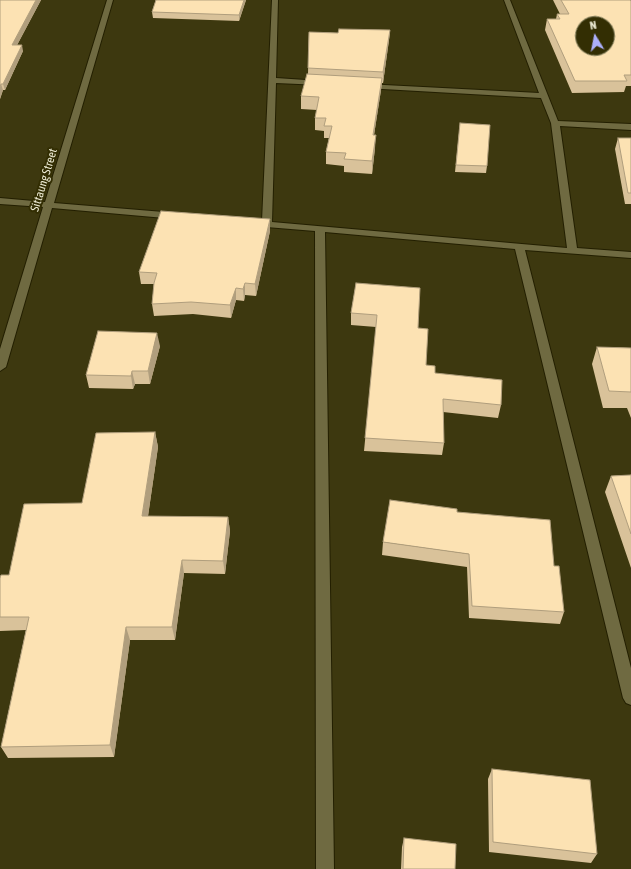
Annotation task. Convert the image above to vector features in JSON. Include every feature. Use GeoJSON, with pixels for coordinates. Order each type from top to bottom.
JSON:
{"type":"FeatureCollection","features":[{"type":"Feature","properties":{"kind":"street","name":"Sittaung Street"},"geometry":{"type":"LineString","coordinates":[[1,360],[50,205],[110,0]]}},
{"type":"Feature","properties":{"kind":"street"},"geometry":{"type":"LineString","coordinates":[[267,224],[275,0]]}},
{"type":"Feature","properties":{"kind":"street"},"geometry":{"type":"LineString","coordinates":[[507,0],[555,123],[572,251]]}},
{"type":"Feature","properties":{"kind":"street"},"geometry":{"type":"LineString","coordinates":[[272,80],[327,83]]}},
{"type":"Feature","properties":{"kind":"street"},"geometry":{"type":"LineString","coordinates":[[358,85],[544,96]]}},
{"type":"Feature","properties":{"kind":"street"},"geometry":{"type":"LineString","coordinates":[[555,123],[631,127]]}},
{"type":"Feature","properties":{"kind":"street"},"geometry":{"type":"LineString","coordinates":[[0,202],[189,217]]}},
{"type":"Feature","properties":{"kind":"street"},"geometry":{"type":"LineString","coordinates":[[244,222],[631,255]]}},
{"type":"Feature","properties":{"kind":"street"},"geometry":{"type":"LineString","coordinates":[[320,229],[326,869]]}},
{"type":"Feature","properties":{"kind":"street"},"geometry":{"type":"LineString","coordinates":[[520,246],[631,698]]}},
{"type":"Feature","properties":{"kind":"building"},"geometry":{"type":"Polygon","coordinates":[[[0,0],[36,0],[12,45],[22,45],[3,84],[1,84],[0,87],[0,0]]]}},
{"type":"Feature","properties":{"kind":"building"},"geometry":{"type":"Polygon","coordinates":[[[156,0],[244,0],[239,15],[152,12],[156,0]]]}},
{"type":"Feature","properties":{"kind":"building"},"geometry":{"type":"Polygon","coordinates":[[[561,0],[630,0],[631,75],[624,75],[627,81],[575,81],[547,19],[560,19],[557,14],[569,14],[561,0]]]}},
{"type":"Feature","properties":{"kind":"building"},"geometry":{"type":"Polygon","coordinates":[[[339,29],[390,30],[383,72],[308,68],[309,32],[338,33],[339,29]]]}},
{"type":"Feature","properties":{"kind":"building"},"geometry":{"type":"Polygon","coordinates":[[[307,74],[382,78],[373,135],[376,135],[372,161],[344,159],[346,153],[326,152],[332,126],[324,126],[326,118],[315,118],[319,97],[301,96],[307,74]]]}},
{"type":"Feature","properties":{"kind":"building"},"geometry":{"type":"Polygon","coordinates":[[[460,123],[490,125],[487,166],[456,165],[460,123]]]}},
{"type":"Feature","properties":{"kind":"building"},"geometry":{"type":"Polygon","coordinates":[[[618,138],[631,138],[631,193],[628,193],[618,138]]]}},
{"type":"Feature","properties":{"kind":"building"},"geometry":{"type":"Polygon","coordinates":[[[161,211],[270,219],[255,284],[245,283],[243,289],[236,288],[230,305],[191,302],[152,304],[154,283],[157,273],[139,272],[161,211]]]}},
{"type":"Feature","properties":{"kind":"building"},"geometry":{"type":"Polygon","coordinates":[[[356,283],[420,288],[418,328],[428,329],[426,365],[435,366],[435,373],[502,380],[501,405],[443,399],[444,443],[365,438],[377,315],[351,313],[356,283]]]}},
{"type":"Feature","properties":{"kind":"building"},"geometry":{"type":"Polygon","coordinates":[[[98,331],[157,333],[148,371],[132,371],[131,376],[86,375],[98,331]]]}},
{"type":"Feature","properties":{"kind":"building"},"geometry":{"type":"Polygon","coordinates":[[[597,347],[631,348],[631,392],[609,391],[597,347]]]}},
{"type":"Feature","properties":{"kind":"building"},"geometry":{"type":"Polygon","coordinates":[[[155,432],[142,516],[228,517],[223,561],[182,560],[172,627],[126,627],[110,745],[1,747],[29,617],[0,617],[0,578],[1,575],[9,575],[24,504],[82,503],[96,433],[155,432]]]}},
{"type":"Feature","properties":{"kind":"building"},"geometry":{"type":"Polygon","coordinates":[[[631,475],[631,534],[611,476],[631,475]]]}},
{"type":"Feature","properties":{"kind":"building"},"geometry":{"type":"Polygon","coordinates":[[[390,500],[457,509],[457,512],[550,520],[554,566],[559,566],[564,612],[472,606],[469,554],[383,542],[390,500]]]}},
{"type":"Feature","properties":{"kind":"building"},"geometry":{"type":"Polygon","coordinates":[[[492,769],[590,780],[597,854],[493,842],[492,769]]]}},
{"type":"Feature","properties":{"kind":"building"},"geometry":{"type":"Polygon","coordinates":[[[404,838],[456,844],[455,869],[403,869],[404,838]]]}}]}
